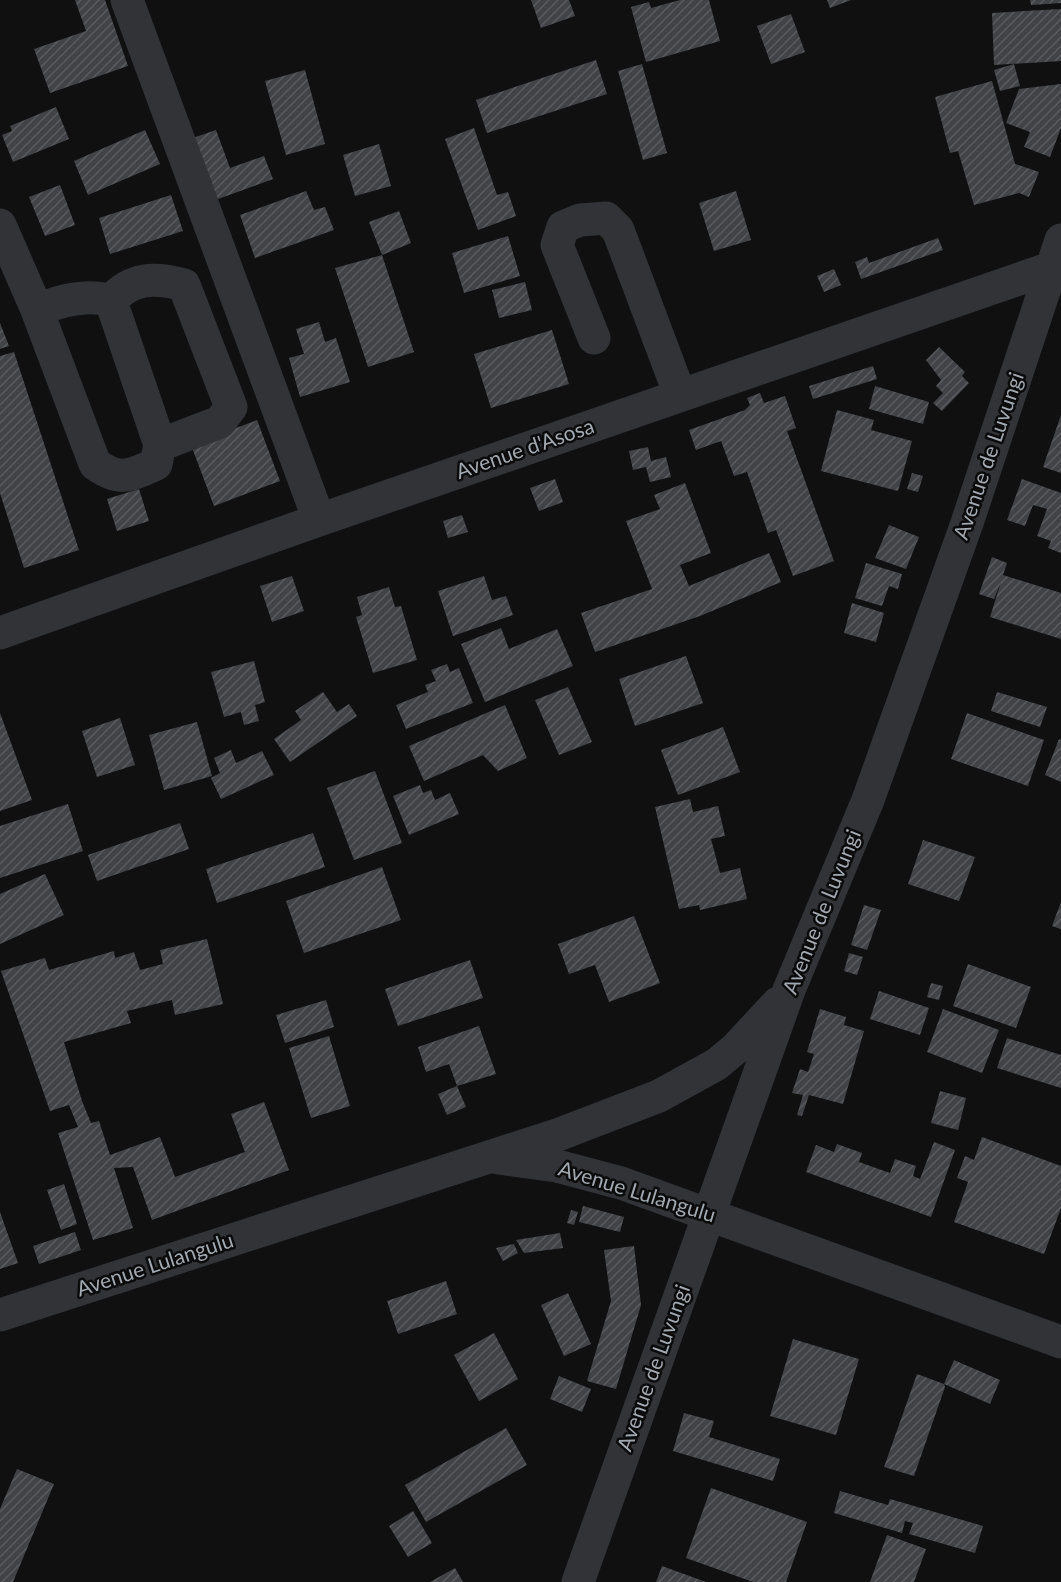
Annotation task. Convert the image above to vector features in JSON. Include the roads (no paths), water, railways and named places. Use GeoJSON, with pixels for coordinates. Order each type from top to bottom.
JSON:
{"type":"FeatureCollection","features":[{"type":"Feature","properties":{"kind":"street"},"geometry":{"type":"LineString","coordinates":[[127,0],[319,520]]}},
{"type":"Feature","properties":{"kind":"street"},"geometry":{"type":"LineString","coordinates":[[594,339],[557,245],[563,227],[580,220],[606,218],[618,230],[680,395]]}},
{"type":"Feature","properties":{"kind":"street"},"geometry":{"type":"LineString","coordinates":[[0,225],[37,310],[95,464],[110,475],[130,476],[156,464],[160,445],[111,301]]}},
{"type":"Feature","properties":{"kind":"street","name":"Avenue d'Asosa"},"geometry":{"type":"LineString","coordinates":[[0,633],[680,395],[1056,254]]}},
{"type":"Feature","properties":{"kind":"street","name":"Avenue de Luvungi"},"geometry":{"type":"LineString","coordinates":[[578,1582],[789,990],[868,800],[967,523],[1056,254]]}},
{"type":"Feature","properties":{"kind":"street"},"geometry":{"type":"LineString","coordinates":[[111,301],[123,288],[141,281],[162,279],[183,285],[231,407],[220,422],[160,445]]}},
{"type":"Feature","properties":{"kind":"street"},"geometry":{"type":"LineString","coordinates":[[37,310],[59,302],[99,297],[111,301]]}},
{"type":"Feature","properties":{"kind":"street"},"geometry":{"type":"LineString","coordinates":[[490,1156],[659,1096],[699,1076],[736,1048],[789,990]]}},
{"type":"Feature","properties":{"kind":"street","name":"Avenue Lulangulu"},"geometry":{"type":"LineString","coordinates":[[2,1321],[490,1156],[589,1173],[709,1213],[1061,1342]]}}]}
